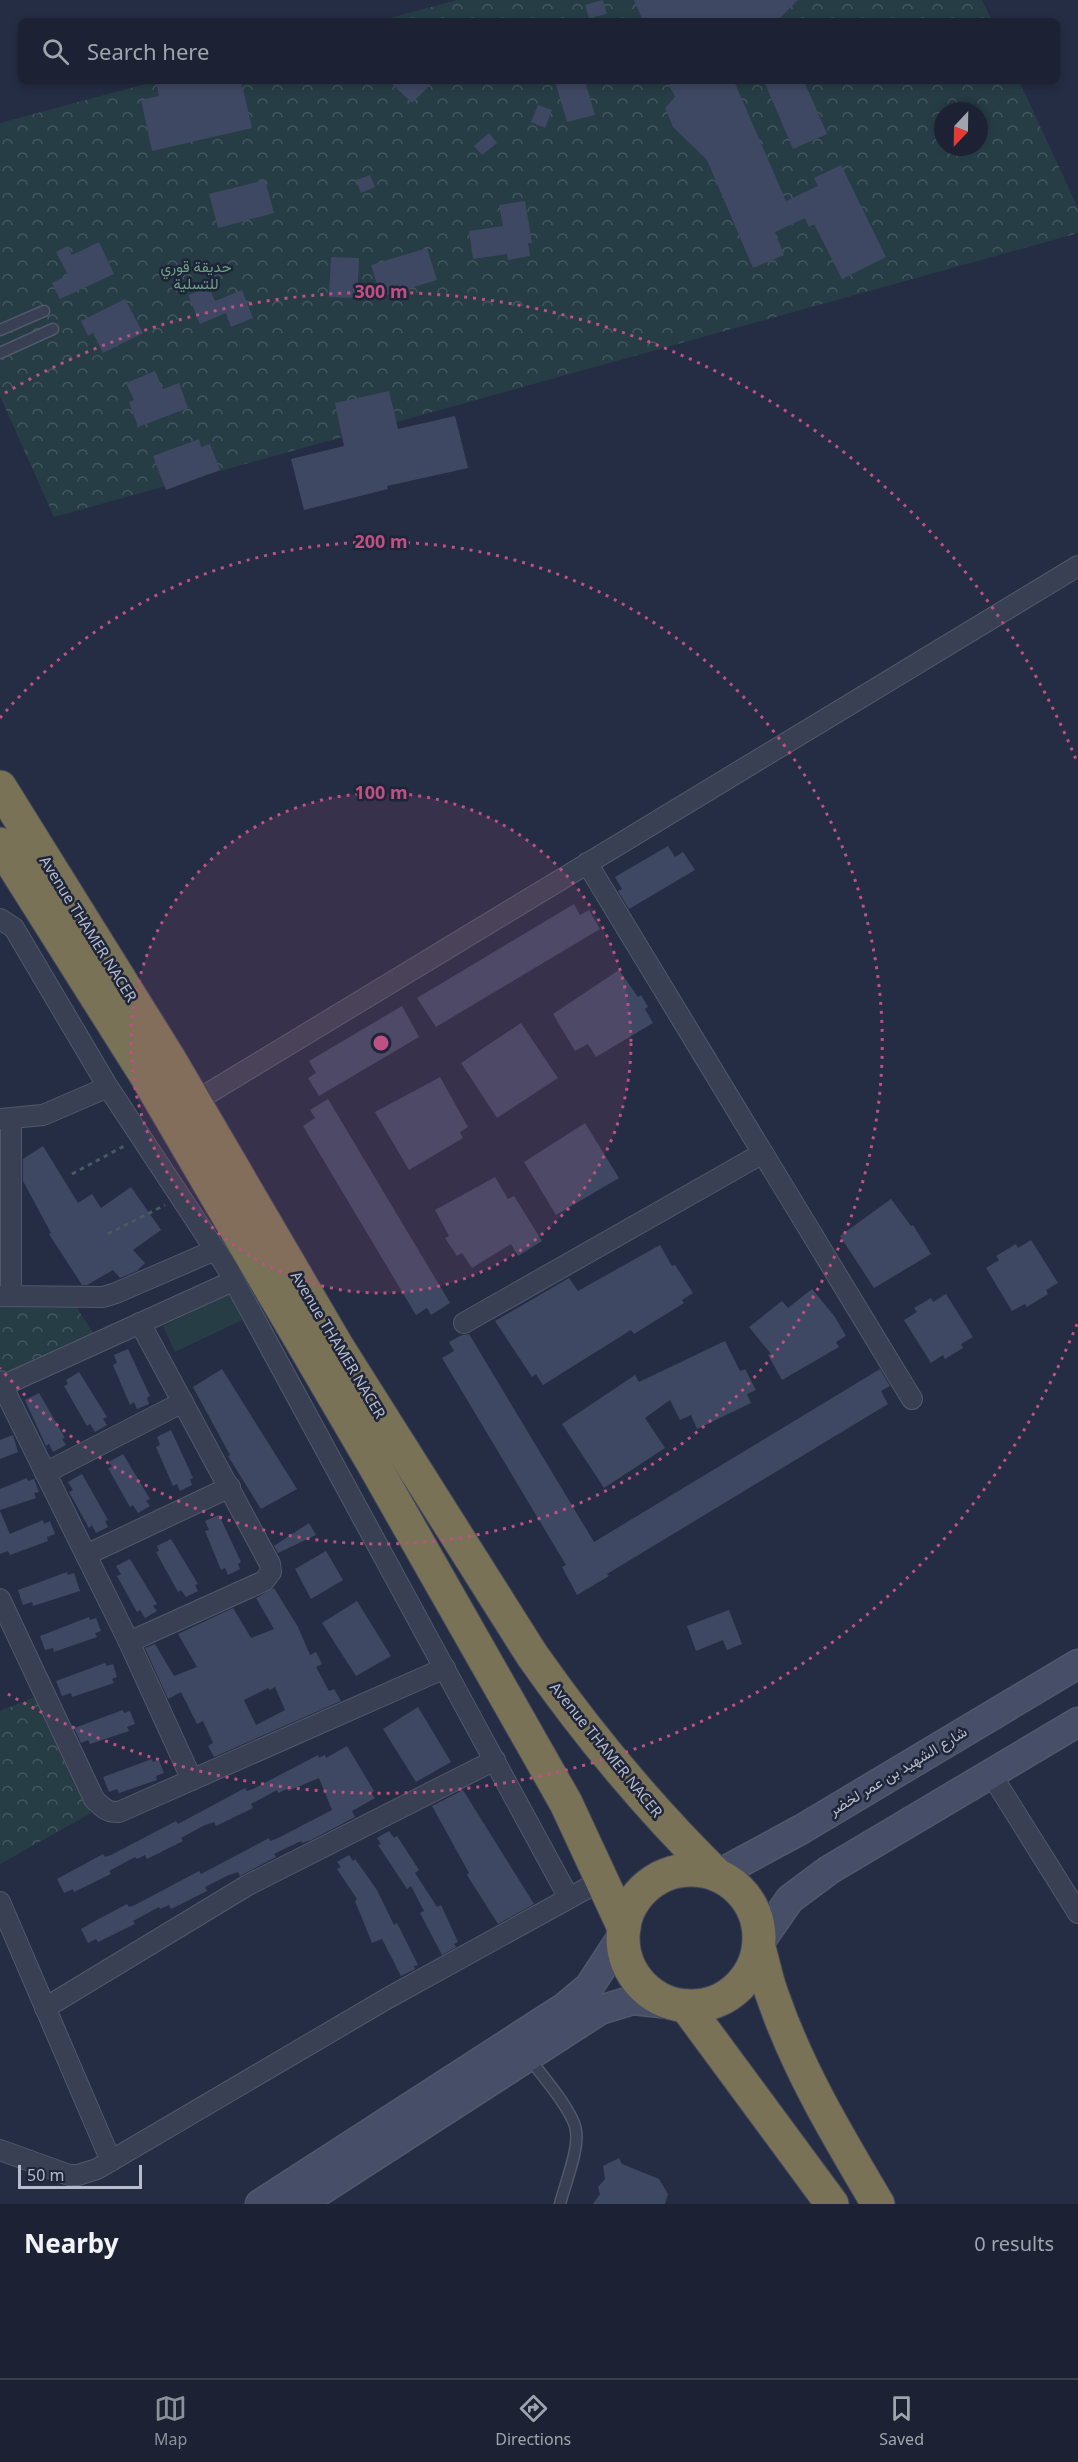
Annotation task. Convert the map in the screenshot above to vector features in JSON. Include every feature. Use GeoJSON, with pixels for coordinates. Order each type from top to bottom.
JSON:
{"type":"FeatureCollection","features":[{"type":"Feature","properties":{"kind":"highway","name":"Avenue THAMER NACER"},"geometry":{"type":"LineString","coordinates":[[0,787],[194,1101],[337,1346],[532,1655],[570,1709],[631,1785],[667,1826],[717,1875]]}},
{"type":"Feature","properties":{"kind":"highway","name":"Avenue THAMER NACER"},"geometry":{"type":"LineString","coordinates":[[0,844],[145,1074],[374,1465],[566,1803],[623,1931]]}},
{"type":"Feature","properties":{"kind":"highway"},"geometry":{"type":"LineString","coordinates":[[759,1945],[753,1968],[742,1985],[726,1997],[707,2005],[683,2006],[664,2001],[638,1980],[629,1967],[624,1951],[623,1931],[630,1908],[641,1891],[658,1878],[677,1871],[697,1870],[717,1875],[736,1887],[750,1904],[758,1922],[759,1945],[772,1997],[794,2048],[827,2117],[878,2204]]}},
{"type":"Feature","properties":{"kind":"highway"},"geometry":{"type":"LineString","coordinates":[[683,2006],[832,2204]]}},
{"type":"Feature","properties":{"kind":"main road","name":"شارع الشهيد بن عمر لخضر"},"geometry":{"type":"LineString","coordinates":[[717,1875],[802,1829],[1078,1664]]}},
{"type":"Feature","properties":{"kind":"main road"},"geometry":{"type":"LineString","coordinates":[[759,1945],[790,1899],[829,1870],[1078,1722]]}},
{"type":"Feature","properties":{"kind":"main road"},"geometry":{"type":"LineString","coordinates":[[260,2204],[565,2007],[589,1987],[623,1931]]}},
{"type":"Feature","properties":{"kind":"main road"},"geometry":{"type":"LineString","coordinates":[[300,2204],[600,2010],[633,2000],[683,2006]]}},
{"type":"Feature","properties":{"kind":"street"},"geometry":{"type":"LineString","coordinates":[[194,1101],[1078,566]]}},
{"type":"Feature","properties":{"kind":"street"},"geometry":{"type":"LineString","coordinates":[[587,863],[912,1399]]}},
{"type":"Feature","properties":{"kind":"street"},"geometry":{"type":"LineString","coordinates":[[0,919],[14,927],[108,1087],[215,1250],[569,1898]]}},
{"type":"Feature","properties":{"kind":"street"},"geometry":{"type":"LineString","coordinates":[[108,1087],[43,1115],[6,1120],[6,1296],[103,1297],[215,1250]]}},
{"type":"Feature","properties":{"kind":"street"},"geometry":{"type":"LineString","coordinates":[[464,1323],[763,1153]]}},
{"type":"Feature","properties":{"kind":"street"},"geometry":{"type":"LineString","coordinates":[[192,1780],[129,1642],[1,1383],[233,1281]]}},
{"type":"Feature","properties":{"kind":"street"},"geometry":{"type":"LineString","coordinates":[[129,1642],[264,1581],[269,1576],[270,1564],[141,1323]]}},
{"type":"Feature","properties":{"kind":"street"},"geometry":{"type":"LineString","coordinates":[[45,1473],[183,1402]]}},
{"type":"Feature","properties":{"kind":"street"},"geometry":{"type":"LineString","coordinates":[[86,1555],[230,1487]]}},
{"type":"Feature","properties":{"kind":"street"},"geometry":{"type":"LineString","coordinates":[[0,1599],[94,1799],[104,1809],[112,1812],[119,1812],[445,1668]]}},
{"type":"Feature","properties":{"kind":"street"},"geometry":{"type":"LineString","coordinates":[[45,2008],[248,1885],[495,1760]]}},
{"type":"Feature","properties":{"kind":"street"},"geometry":{"type":"LineString","coordinates":[[991,1774],[1078,1913]]}},
{"type":"Feature","properties":{"kind":"street"},"geometry":{"type":"LineString","coordinates":[[0,2150],[69,2175],[87,2172],[111,2161],[388,1998],[602,1880]]}},
{"type":"Feature","properties":{"kind":"street"},"geometry":{"type":"LineString","coordinates":[[0,1902],[111,2161]]}},
{"type":"Feature","properties":{"kind":"lane"},"geometry":{"type":"LineString","coordinates":[[0,330],[45,311]]}},
{"type":"Feature","properties":{"kind":"lane"},"geometry":{"type":"LineString","coordinates":[[0,353],[53,329]]}},
{"type":"Feature","properties":{"kind":"lane"},"geometry":{"type":"LineString","coordinates":[[528,2057],[572,2117],[576,2131],[576,2143],[560,2204]]}},
{"type":"Feature","properties":{"kind":"path"},"geometry":{"type":"LineString","coordinates":[[72,1174],[141,1137]]}},
{"type":"Feature","properties":{"kind":"path"},"geometry":{"type":"LineString","coordinates":[[108,1234],[180,1197]]}},
{"type":"Feature","properties":{"kind":"green space"},"geometry":{"type":"Polygon","coordinates":[[[457,0],[982,0],[991,18],[390,18],[457,0]]]}},
{"type":"Feature","properties":{"kind":"green space","name":"حديقة قوري للتسلية"},"geometry":{"type":"Polygon","coordinates":[[[146,84],[1020,84],[1078,208],[1078,233],[54,517],[0,396],[0,123],[146,84]]]}},
{"type":"Feature","properties":{"kind":"green space"},"geometry":{"type":"Polygon","coordinates":[[[230,1293],[242,1320],[175,1352],[163,1326],[230,1293]]]}},
{"type":"Feature","properties":{"kind":"green space"},"geometry":{"type":"Polygon","coordinates":[[[71,1299],[99,1342],[5,1381],[0,1371],[0,1302],[71,1299]]]}},
{"type":"Feature","properties":{"kind":"green space"},"geometry":{"type":"Polygon","coordinates":[[[37,1696],[91,1813],[0,1864],[0,1711],[37,1696]]]}},
{"type":"Feature","properties":{"kind":"building"},"geometry":{"type":"Polygon","coordinates":[[[603,0],[607,14],[589,18],[585,5],[603,0]]]}},
{"type":"Feature","properties":{"kind":"building"},"geometry":{"type":"Polygon","coordinates":[[[634,0],[798,0],[780,18],[642,18],[634,0]]]}},
{"type":"Feature","properties":{"kind":"building"},"geometry":{"type":"Polygon","coordinates":[[[157,84],[242,84],[252,128],[152,151],[141,100],[159,96],[157,84]]]}},
{"type":"Feature","properties":{"kind":"building"},"geometry":{"type":"Polygon","coordinates":[[[392,84],[431,84],[412,103],[392,84]]]}},
{"type":"Feature","properties":{"kind":"building"},"geometry":{"type":"Polygon","coordinates":[[[556,84],[586,84],[595,115],[567,122],[556,84]]]}},
{"type":"Feature","properties":{"kind":"building"},"geometry":{"type":"Polygon","coordinates":[[[669,84],[735,84],[786,201],[818,186],[814,178],[841,165],[886,257],[842,279],[814,224],[809,227],[805,218],[775,232],[784,255],[753,268],[707,160],[673,127],[665,108],[675,97],[669,84]]]}},
{"type":"Feature","properties":{"kind":"building"},"geometry":{"type":"Polygon","coordinates":[[[765,84],[805,84],[827,134],[793,149],[765,84]]]}},
{"type":"Feature","properties":{"kind":"building"},"geometry":{"type":"Polygon","coordinates":[[[538,105],[552,110],[545,128],[531,122],[538,105]]]}},
{"type":"Feature","properties":{"kind":"building"},"geometry":{"type":"Polygon","coordinates":[[[489,133],[497,143],[482,155],[474,146],[489,133]]]}},
{"type":"Feature","properties":{"kind":"building"},"geometry":{"type":"Polygon","coordinates":[[[370,175],[375,187],[361,193],[356,180],[370,175]]]}},
{"type":"Feature","properties":{"kind":"building"},"geometry":{"type":"Polygon","coordinates":[[[265,180],[274,213],[218,228],[209,194],[265,180]]]}},
{"type":"Feature","properties":{"kind":"building"},"geometry":{"type":"Polygon","coordinates":[[[525,201],[532,243],[528,243],[530,256],[508,260],[507,254],[473,259],[469,231],[503,226],[499,205],[525,201]]]}},
{"type":"Feature","properties":{"kind":"building"},"geometry":{"type":"Polygon","coordinates":[[[99,242],[114,274],[60,299],[52,283],[68,275],[56,252],[68,246],[72,255],[99,242]]]}},
{"type":"Feature","properties":{"kind":"building"},"geometry":{"type":"Polygon","coordinates":[[[427,248],[437,280],[381,297],[371,265],[427,248]]]}},
{"type":"Feature","properties":{"kind":"building"},"geometry":{"type":"Polygon","coordinates":[[[331,257],[359,258],[357,298],[329,297],[331,257]]]}},
{"type":"Feature","properties":{"kind":"building"},"geometry":{"type":"Polygon","coordinates":[[[209,287],[215,301],[242,290],[253,318],[231,327],[226,313],[200,324],[188,295],[209,287]]]}},
{"type":"Feature","properties":{"kind":"building"},"geometry":{"type":"Polygon","coordinates":[[[125,299],[143,333],[103,353],[93,333],[88,336],[81,321],[125,299]]]}},
{"type":"Feature","properties":{"kind":"building"},"geometry":{"type":"Polygon","coordinates":[[[155,371],[163,389],[179,383],[188,408],[138,427],[129,402],[134,400],[126,383],[155,371]]]}},
{"type":"Feature","properties":{"kind":"building"},"geometry":{"type":"Polygon","coordinates":[[[389,391],[398,429],[455,416],[468,468],[387,486],[388,489],[304,510],[291,459],[344,446],[335,403],[389,391]]]}},
{"type":"Feature","properties":{"kind":"building"},"geometry":{"type":"Polygon","coordinates":[[[199,439],[201,447],[210,444],[220,470],[166,490],[153,456],[199,439]]]}},
{"type":"Feature","properties":{"kind":"building"},"geometry":{"type":"Polygon","coordinates":[[[668,846],[675,857],[683,852],[695,870],[629,909],[618,891],[622,889],[615,877],[668,846]]]}},
{"type":"Feature","properties":{"kind":"building"},"geometry":{"type":"Polygon","coordinates":[[[574,904],[580,915],[589,910],[600,929],[436,1027],[417,998],[574,904]]]}},
{"type":"Feature","properties":{"kind":"building"},"geometry":{"type":"Polygon","coordinates":[[[619,970],[638,997],[641,995],[648,1007],[645,1009],[653,1023],[596,1057],[588,1044],[575,1051],[553,1014],[619,970]]]}},
{"type":"Feature","properties":{"kind":"building"},"geometry":{"type":"Polygon","coordinates":[[[402,1006],[419,1037],[319,1096],[308,1078],[316,1073],[309,1061],[402,1006]]]}},
{"type":"Feature","properties":{"kind":"building"},"geometry":{"type":"Polygon","coordinates":[[[521,1023],[558,1078],[497,1118],[461,1063],[521,1023]]]}},
{"type":"Feature","properties":{"kind":"building"},"geometry":{"type":"Polygon","coordinates":[[[440,1077],[468,1127],[460,1132],[463,1138],[409,1170],[375,1112],[440,1077]]]}},
{"type":"Feature","properties":{"kind":"building"},"geometry":{"type":"Polygon","coordinates":[[[328,1099],[450,1303],[431,1315],[427,1308],[416,1315],[303,1126],[315,1118],[310,1110],[328,1099]]]}},
{"type":"Feature","properties":{"kind":"building"},"geometry":{"type":"Polygon","coordinates":[[[585,1123],[619,1178],[556,1215],[524,1162],[585,1123]]]}},
{"type":"Feature","properties":{"kind":"building"},"geometry":{"type":"Polygon","coordinates":[[[43,1146],[78,1203],[92,1194],[101,1208],[131,1187],[161,1230],[133,1250],[145,1263],[137,1271],[120,1278],[113,1270],[87,1285],[82,1285],[49,1234],[51,1233],[23,1181],[23,1159],[43,1146]]]}},
{"type":"Feature","properties":{"kind":"building"},"geometry":{"type":"Polygon","coordinates":[[[495,1177],[508,1199],[514,1196],[542,1241],[518,1256],[511,1244],[472,1268],[462,1253],[457,1256],[445,1238],[449,1236],[435,1210],[495,1177]]]}},
{"type":"Feature","properties":{"kind":"building"},"geometry":{"type":"Polygon","coordinates":[[[891,1199],[911,1226],[913,1225],[931,1254],[874,1288],[840,1236],[891,1199]]]}},
{"type":"Feature","properties":{"kind":"building"},"geometry":{"type":"Polygon","coordinates":[[[1031,1240],[1058,1283],[1046,1290],[1048,1294],[1027,1307],[1025,1304],[1012,1311],[986,1268],[999,1260],[996,1256],[1016,1244],[1018,1248],[1031,1240]]]}},
{"type":"Feature","properties":{"kind":"building"},"geometry":{"type":"Polygon","coordinates":[[[660,1245],[672,1266],[675,1265],[693,1293],[682,1300],[684,1303],[634,1334],[631,1330],[543,1385],[536,1374],[532,1377],[495,1321],[569,1278],[578,1291],[660,1245]]]}},
{"type":"Feature","properties":{"kind":"building"},"geometry":{"type":"Polygon","coordinates":[[[812,1289],[835,1317],[846,1336],[836,1342],[839,1347],[782,1380],[768,1355],[771,1354],[749,1327],[782,1301],[788,1308],[812,1289]]]}},
{"type":"Feature","properties":{"kind":"building"},"geometry":{"type":"Polygon","coordinates":[[[946,1294],[973,1337],[961,1344],[963,1348],[945,1359],[943,1355],[931,1363],[904,1320],[917,1312],[914,1308],[931,1298],[933,1302],[946,1294]]]}},
{"type":"Feature","properties":{"kind":"building"},"geometry":{"type":"Polygon","coordinates":[[[469,1334],[594,1542],[880,1369],[890,1386],[881,1391],[888,1404],[607,1574],[609,1576],[577,1595],[562,1567],[566,1565],[442,1358],[454,1351],[449,1342],[469,1334]]]}},
{"type":"Feature","properties":{"kind":"building"},"geometry":{"type":"Polygon","coordinates":[[[725,1341],[740,1371],[745,1369],[756,1390],[747,1394],[751,1403],[697,1429],[691,1415],[680,1420],[670,1400],[645,1418],[665,1448],[604,1488],[562,1424],[635,1375],[639,1382],[725,1341]]]}},
{"type":"Feature","properties":{"kind":"building"},"geometry":{"type":"Polygon","coordinates":[[[128,1349],[150,1396],[147,1398],[149,1404],[137,1409],[134,1402],[130,1405],[113,1365],[117,1363],[114,1355],[128,1349]]]}},
{"type":"Feature","properties":{"kind":"building"},"geometry":{"type":"Polygon","coordinates":[[[222,1369],[297,1489],[261,1509],[228,1456],[230,1455],[193,1387],[222,1369]]]}},
{"type":"Feature","properties":{"kind":"building"},"geometry":{"type":"Polygon","coordinates":[[[79,1372],[107,1417],[103,1419],[107,1425],[95,1432],[90,1424],[87,1426],[64,1386],[68,1384],[66,1380],[79,1372]]]}},
{"type":"Feature","properties":{"kind":"building"},"geometry":{"type":"Polygon","coordinates":[[[39,1393],[65,1438],[62,1439],[66,1445],[53,1452],[49,1444],[46,1446],[25,1400],[39,1393]]]}},
{"type":"Feature","properties":{"kind":"building"},"geometry":{"type":"Polygon","coordinates":[[[171,1430],[193,1478],[190,1479],[192,1485],[180,1491],[177,1484],[173,1486],[156,1447],[160,1445],[157,1437],[171,1430]]]}},
{"type":"Feature","properties":{"kind":"building"},"geometry":{"type":"Polygon","coordinates":[[[13,1435],[18,1452],[0,1459],[0,1440],[13,1435]]]}},
{"type":"Feature","properties":{"kind":"building"},"geometry":{"type":"Polygon","coordinates":[[[123,1454],[150,1499],[146,1501],[150,1506],[138,1513],[133,1505],[130,1507],[108,1468],[112,1467],[109,1462],[123,1454]]]}},
{"type":"Feature","properties":{"kind":"building"},"geometry":{"type":"Polygon","coordinates":[[[82,1474],[108,1520],[105,1521],[108,1527],[96,1533],[92,1525],[89,1528],[69,1492],[73,1490],[68,1482],[82,1474]]]}},
{"type":"Feature","properties":{"kind":"building"},"geometry":{"type":"Polygon","coordinates":[[[27,1478],[28,1481],[34,1479],[39,1492],[34,1493],[36,1498],[0,1510],[0,1489],[27,1478]]]}},
{"type":"Feature","properties":{"kind":"building"},"geometry":{"type":"Polygon","coordinates":[[[0,1511],[10,1534],[43,1520],[44,1524],[50,1521],[55,1534],[47,1537],[48,1541],[10,1555],[8,1551],[0,1554],[0,1511]]]}},
{"type":"Feature","properties":{"kind":"building"},"geometry":{"type":"Polygon","coordinates":[[[219,1515],[241,1562],[238,1564],[240,1569],[228,1575],[225,1568],[221,1570],[205,1531],[209,1530],[205,1521],[219,1515]]]}},
{"type":"Feature","properties":{"kind":"building"},"geometry":{"type":"Polygon","coordinates":[[[309,1523],[316,1535],[278,1553],[274,1546],[309,1523]]]}},
{"type":"Feature","properties":{"kind":"building"},"geometry":{"type":"Polygon","coordinates":[[[171,1539],[198,1584],[195,1585],[198,1591],[186,1597],[181,1590],[178,1592],[156,1552],[159,1551],[157,1546],[171,1539]]]}},
{"type":"Feature","properties":{"kind":"building"},"geometry":{"type":"Polygon","coordinates":[[[326,1551],[343,1580],[311,1599],[295,1569],[326,1551]]]}},
{"type":"Feature","properties":{"kind":"building"},"geometry":{"type":"Polygon","coordinates":[[[130,1559],[157,1604],[153,1606],[157,1611],[145,1618],[140,1610],[137,1612],[117,1576],[121,1574],[116,1566],[130,1559]]]}},
{"type":"Feature","properties":{"kind":"building"},"geometry":{"type":"Polygon","coordinates":[[[67,1572],[68,1575],[74,1573],[80,1591],[33,1606],[32,1602],[23,1605],[18,1590],[67,1572]]]}},
{"type":"Feature","properties":{"kind":"building"},"geometry":{"type":"Polygon","coordinates":[[[274,1588],[298,1627],[310,1655],[316,1652],[322,1664],[316,1667],[329,1691],[334,1689],[341,1701],[214,1757],[208,1746],[213,1743],[203,1721],[197,1724],[181,1692],[168,1699],[145,1648],[155,1644],[174,1676],[197,1667],[178,1634],[233,1608],[251,1638],[274,1629],[256,1598],[274,1588]],[[275,1687],[244,1700],[256,1725],[285,1710],[275,1687]]]}},
{"type":"Feature","properties":{"kind":"building"},"geometry":{"type":"Polygon","coordinates":[[[357,1601],[391,1656],[356,1676],[322,1623],[357,1601]]]}},
{"type":"Feature","properties":{"kind":"building"},"geometry":{"type":"Polygon","coordinates":[[[729,1610],[742,1644],[727,1650],[723,1640],[696,1651],[687,1626],[729,1610]]]}},
{"type":"Feature","properties":{"kind":"building"},"geometry":{"type":"Polygon","coordinates":[[[89,1617],[90,1620],[96,1618],[101,1631],[95,1633],[97,1637],[54,1652],[53,1648],[45,1650],[40,1636],[89,1617]]]}},
{"type":"Feature","properties":{"kind":"building"},"geometry":{"type":"Polygon","coordinates":[[[105,1663],[107,1666],[113,1664],[117,1677],[112,1679],[114,1683],[72,1697],[71,1693],[62,1696],[56,1681],[105,1663]]]}},
{"type":"Feature","properties":{"kind":"building"},"geometry":{"type":"Polygon","coordinates":[[[418,1707],[451,1762],[416,1782],[383,1729],[418,1707]]]}},
{"type":"Feature","properties":{"kind":"building"},"geometry":{"type":"Polygon","coordinates":[[[123,1710],[124,1713],[130,1711],[135,1724],[127,1727],[129,1731],[90,1744],[88,1740],[81,1743],[74,1728],[123,1710]]]}},
{"type":"Feature","properties":{"kind":"building"},"geometry":{"type":"Polygon","coordinates":[[[347,1746],[374,1791],[371,1793],[375,1798],[352,1811],[355,1817],[311,1840],[302,1843],[301,1841],[274,1854],[276,1857],[240,1876],[238,1872],[205,1887],[207,1891],[171,1909],[169,1905],[160,1909],[159,1907],[133,1921],[135,1924],[98,1942],[96,1939],[88,1943],[81,1929],[95,1921],[127,1904],[129,1907],[135,1905],[199,1871],[201,1874],[269,1838],[270,1841],[276,1839],[332,1810],[319,1778],[288,1791],[287,1789],[278,1793],[277,1790],[251,1804],[253,1808],[216,1826],[214,1822],[205,1825],[181,1838],[183,1841],[147,1859],[145,1855],[137,1859],[135,1857],[109,1871],[111,1874],[74,1892],[73,1889],[64,1893],[57,1879],[103,1854],[105,1857],[111,1855],[176,1821],[178,1824],[245,1788],[247,1791],[253,1789],[318,1755],[319,1758],[325,1755],[326,1758],[347,1746]]]}},
{"type":"Feature","properties":{"kind":"building"},"geometry":{"type":"Polygon","coordinates":[[[152,1759],[153,1762],[159,1760],[164,1773],[156,1776],[157,1780],[119,1793],[117,1789],[109,1792],[103,1777],[152,1759]]]}},
{"type":"Feature","properties":{"kind":"building"},"geometry":{"type":"Polygon","coordinates":[[[463,1790],[534,1904],[498,1924],[467,1875],[469,1873],[432,1806],[463,1790]]]}},
{"type":"Feature","properties":{"kind":"building"},"geometry":{"type":"Polygon","coordinates":[[[389,1831],[394,1838],[397,1836],[419,1870],[415,1873],[437,1907],[441,1905],[458,1942],[454,1944],[456,1947],[442,1955],[420,1913],[424,1911],[411,1886],[407,1889],[378,1845],[381,1844],[377,1838],[389,1831]]]}},
{"type":"Feature","properties":{"kind":"building"},"geometry":{"type":"Polygon","coordinates":[[[349,1855],[353,1861],[355,1859],[377,1890],[394,1925],[397,1923],[418,1965],[414,1966],[415,1969],[401,1976],[382,1939],[372,1943],[355,1901],[357,1899],[337,1869],[341,1867],[337,1862],[349,1855]]]}},
{"type":"Feature","properties":{"kind":"building"},"geometry":{"type":"Polygon","coordinates":[[[619,2158],[622,2164],[659,2179],[668,2194],[665,2204],[593,2204],[600,2194],[598,2187],[605,2179],[603,2166],[619,2158]]]}}]}
